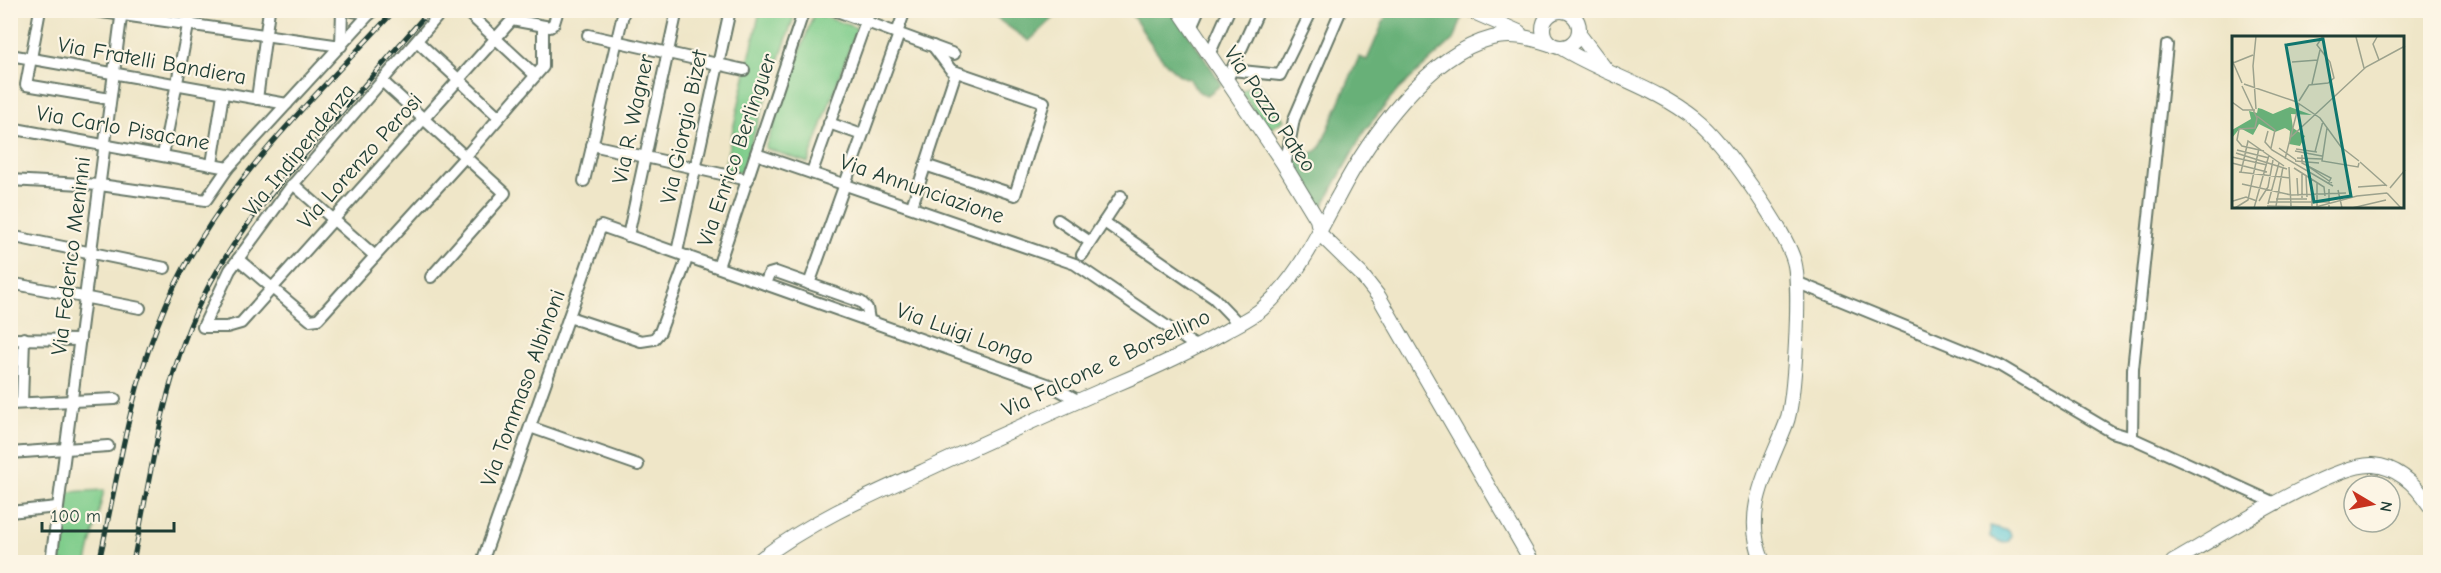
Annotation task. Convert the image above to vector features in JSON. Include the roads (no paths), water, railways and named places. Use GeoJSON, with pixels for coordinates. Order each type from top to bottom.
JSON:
{"type":"FeatureCollection","features":[{"type":"Feature","properties":{"kind":"street"},"geometry":{"type":"LineString","coordinates":[[40,10],[26,85],[110,99]]}},
{"type":"Feature","properties":{"kind":"street"},"geometry":{"type":"LineString","coordinates":[[88,10],[341,46],[342,10]]}},
{"type":"Feature","properties":{"kind":"street"},"geometry":{"type":"LineString","coordinates":[[164,155],[191,10]]}},
{"type":"Feature","properties":{"kind":"street"},"geometry":{"type":"LineString","coordinates":[[257,99],[269,10]]}},
{"type":"Feature","properties":{"kind":"street"},"geometry":{"type":"LineString","coordinates":[[348,10],[372,12]]}},
{"type":"Feature","properties":{"kind":"street","name":"Via Indipendenza"},"geometry":{"type":"LineString","coordinates":[[203,327],[238,259],[293,184],[443,10]]}},
{"type":"Feature","properties":{"kind":"street"},"geometry":{"type":"LineString","coordinates":[[465,10],[536,75]]}},
{"type":"Feature","properties":{"kind":"street"},"geometry":{"type":"LineString","coordinates":[[238,259],[312,321],[318,319],[536,75],[544,61],[543,28],[553,25],[558,10]]}},
{"type":"Feature","properties":{"kind":"street"},"geometry":{"type":"LineString","coordinates":[[584,181],[624,10]]}},
{"type":"Feature","properties":{"kind":"street","name":"Via R. Wagner"},"geometry":{"type":"LineString","coordinates":[[628,236],[677,10]]}},
{"type":"Feature","properties":{"kind":"street","name":"Via Giorgio Bizet"},"geometry":{"type":"LineString","coordinates":[[569,317],[641,341],[654,339],[660,332],[682,254],[695,168],[730,10]]}},
{"type":"Feature","properties":{"kind":"street","name":"Via Enrico Berlinguer"},"geometry":{"type":"LineString","coordinates":[[718,267],[804,10]]}},
{"type":"Feature","properties":{"kind":"street"},"geometry":{"type":"LineString","coordinates":[[834,10],[855,14],[866,22],[954,54]]}},
{"type":"Feature","properties":{"kind":"street"},"geometry":{"type":"LineString","coordinates":[[812,172],[870,10]]}},
{"type":"Feature","properties":{"kind":"street"},"geometry":{"type":"LineString","coordinates":[[809,284],[905,10]]}},
{"type":"Feature","properties":{"kind":"street","name":"Via Pozzo Pateo"},"geometry":{"type":"LineString","coordinates":[[1179,10],[1209,55],[1229,75],[1317,219],[1320,234]]}},
{"type":"Feature","properties":{"kind":"street"},"geometry":{"type":"LineString","coordinates":[[1191,28],[1199,10]]}},
{"type":"Feature","properties":{"kind":"street"},"geometry":{"type":"LineString","coordinates":[[1209,55],[1229,10]]}},
{"type":"Feature","properties":{"kind":"street"},"geometry":{"type":"LineString","coordinates":[[1259,10],[1229,75],[1280,75],[1312,10]]}},
{"type":"Feature","properties":{"kind":"street"},"geometry":{"type":"LineString","coordinates":[[1285,166],[1294,119],[1341,10]]}},
{"type":"Feature","properties":{"kind":"street"},"geometry":{"type":"LineString","coordinates":[[1469,10],[1515,34]]}},
{"type":"Feature","properties":{"kind":"street"},"geometry":{"type":"LineString","coordinates":[[1579,34],[1574,42],[1555,45],[1543,30],[1550,15],[1565,11],[1575,14],[1579,34],[1609,72]]}},
{"type":"Feature","properties":{"kind":"street","name":"Via Indipendenza"},"geometry":{"type":"LineString","coordinates":[[100,185],[206,200],[228,168],[372,12]]}},
{"type":"Feature","properties":{"kind":"street","name":"Via Federico Meninni"},"geometry":{"type":"LineString","coordinates":[[51,562],[121,13]]}},
{"type":"Feature","properties":{"kind":"street","name":"Via Falcone e Borsellino"},"geometry":{"type":"LineString","coordinates":[[757,562],[820,521],[875,493],[1197,347],[1257,313],[1279,293],[1301,265],[1320,234],[1339,194],[1368,149],[1390,116],[1419,86],[1458,52],[1491,39],[1515,34],[1550,15]]}},
{"type":"Feature","properties":{"kind":"street","name":"Via Lorenzo Perosi"},"geometry":{"type":"LineString","coordinates":[[203,327],[227,327],[242,323],[512,20],[543,28]]}},
{"type":"Feature","properties":{"kind":"street"},"geometry":{"type":"LineString","coordinates":[[588,34],[744,70]]}},
{"type":"Feature","properties":{"kind":"street","name":"Via Falcone e Borsellino"},"geometry":{"type":"LineString","coordinates":[[1515,34],[1555,45],[1667,99],[1696,120],[1714,137],[1788,244],[1795,263],[1796,282],[1794,397],[1787,422],[1758,489],[1754,511],[1755,531],[1763,562]]}},
{"type":"Feature","properties":{"kind":"street"},"geometry":{"type":"LineString","coordinates":[[417,41],[499,117]]}},
{"type":"Feature","properties":{"kind":"street"},"geometry":{"type":"LineString","coordinates":[[2132,438],[2133,369],[2167,45]]}},
{"type":"Feature","properties":{"kind":"street"},"geometry":{"type":"LineString","coordinates":[[925,165],[1015,195],[1044,102],[951,70],[933,46]]}},
{"type":"Feature","properties":{"kind":"street","name":"Via Fratelli Bandiera"},"geometry":{"type":"LineString","coordinates":[[10,55],[177,87],[287,104]]}},
{"type":"Feature","properties":{"kind":"street"},"geometry":{"type":"LineString","coordinates":[[912,206],[956,72]]}},
{"type":"Feature","properties":{"kind":"street"},"geometry":{"type":"LineString","coordinates":[[382,81],[506,193],[430,277]]}},
{"type":"Feature","properties":{"kind":"street"},"geometry":{"type":"LineString","coordinates":[[212,164],[224,94]]}},
{"type":"Feature","properties":{"kind":"street"},"geometry":{"type":"LineString","coordinates":[[830,123],[862,135]]}},
{"type":"Feature","properties":{"kind":"street","name":"Via Carlo Pisacane"},"geometry":{"type":"LineString","coordinates":[[10,128],[228,168]]}},
{"type":"Feature","properties":{"kind":"street"},"geometry":{"type":"LineString","coordinates":[[592,145],[748,180]]}},
{"type":"Feature","properties":{"kind":"street","name":"Via Annunciazione"},"geometry":{"type":"LineString","coordinates":[[756,153],[1079,259],[1197,347]]}},
{"type":"Feature","properties":{"kind":"street"},"geometry":{"type":"LineString","coordinates":[[10,180],[100,185]]}},
{"type":"Feature","properties":{"kind":"street"},"geometry":{"type":"LineString","coordinates":[[293,184],[375,256]]}},
{"type":"Feature","properties":{"kind":"street"},"geometry":{"type":"LineString","coordinates":[[1079,259],[1121,196]]}},
{"type":"Feature","properties":{"kind":"street"},"geometry":{"type":"LineString","coordinates":[[1058,220],[1090,242]]}},
{"type":"Feature","properties":{"kind":"street"},"geometry":{"type":"LineString","coordinates":[[1104,222],[1214,298],[1239,324]]}},
{"type":"Feature","properties":{"kind":"street","name":"Via Luigi Longo"},"geometry":{"type":"LineString","coordinates":[[601,226],[1050,385],[1079,401]]}},
{"type":"Feature","properties":{"kind":"street","name":"Via Tommaso Albinoni"},"geometry":{"type":"LineString","coordinates":[[482,562],[601,226]]}},
{"type":"Feature","properties":{"kind":"street"},"geometry":{"type":"LineString","coordinates":[[1320,234],[1361,274],[1379,297],[1532,562]]}},
{"type":"Feature","properties":{"kind":"street"},"geometry":{"type":"LineString","coordinates":[[10,236],[165,268]]}},
{"type":"Feature","properties":{"kind":"street","name":"Via Luigi Longo"},"geometry":{"type":"LineString","coordinates":[[765,284],[772,272],[809,284],[861,302],[867,308],[869,320]]}},
{"type":"Feature","properties":{"kind":"street"},"geometry":{"type":"LineString","coordinates":[[1796,282],[1999,365],[2112,432],[2132,438],[2277,504]]}},
{"type":"Feature","properties":{"kind":"street"},"geometry":{"type":"LineString","coordinates":[[10,283],[141,308]]}},
{"type":"Feature","properties":{"kind":"street"},"geometry":{"type":"LineString","coordinates":[[24,338],[16,404],[115,399]]}},
{"type":"Feature","properties":{"kind":"street"},"geometry":{"type":"LineString","coordinates":[[10,339],[80,340]]}},
{"type":"Feature","properties":{"kind":"street"},"geometry":{"type":"LineString","coordinates":[[530,427],[638,465]]}},
{"type":"Feature","properties":{"kind":"street"},"geometry":{"type":"LineString","coordinates":[[10,453],[108,446]]}},
{"type":"Feature","properties":{"kind":"street"},"geometry":{"type":"LineString","coordinates":[[2173,562],[2277,504],[2346,469],[2375,465],[2402,475],[2422,493],[2430,506]]}},
{"type":"Feature","properties":{"kind":"street"},"geometry":{"type":"LineString","coordinates":[[10,512],[57,507]]}},
{"type":"Feature","properties":{"kind":"water"},"geometry":{"type":"Polygon","coordinates":[[[1990,526],[2009,531],[2011,536],[2009,541],[2004,543],[1990,537],[1990,526]]]}},
{"type":"Feature","properties":{"kind":"railway"},"geometry":{"type":"LineString","coordinates":[[99,562],[139,382],[158,324],[178,278],[203,235],[261,156],[395,10]]}},
{"type":"Feature","properties":{"kind":"railway"},"geometry":{"type":"LineString","coordinates":[[133,562],[170,385],[201,300],[248,223],[430,10]]}}]}
